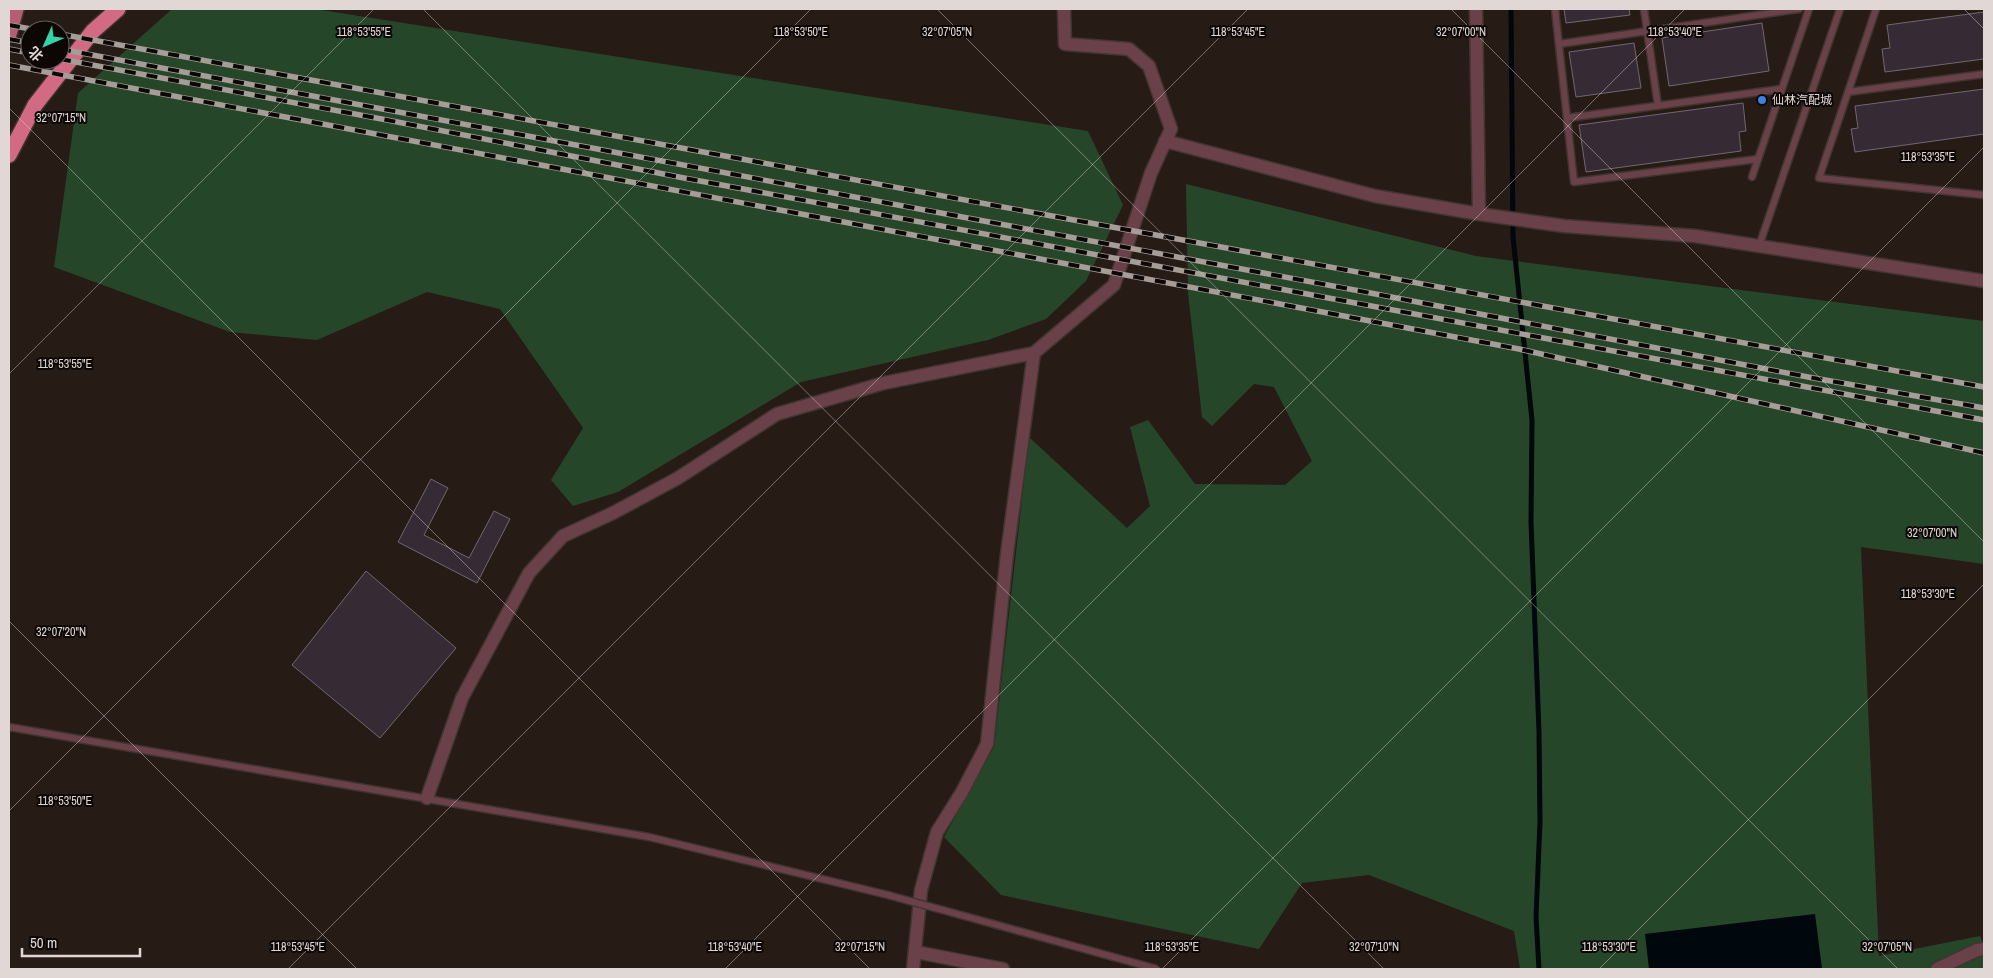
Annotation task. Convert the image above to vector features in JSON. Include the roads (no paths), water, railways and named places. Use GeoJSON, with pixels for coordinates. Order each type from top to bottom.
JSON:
{"type":"FeatureCollection","features":[{"type":"Feature","properties":{"kind":"highway"},"geometry":{"type":"LineString","coordinates":[[9,155],[35,104],[93,31],[118,9]]}},
{"type":"Feature","properties":{"kind":"main road"},"geometry":{"type":"LineString","coordinates":[[9,34],[16,9]]}},
{"type":"Feature","properties":{"kind":"street"},"geometry":{"type":"LineString","coordinates":[[427,798],[462,698],[529,573],[563,536],[614,513],[678,478],[777,414],[884,383],[1034,353],[1114,284],[1151,173],[1171,129],[1149,66],[1129,49],[1065,44],[1064,9]]}},
{"type":"Feature","properties":{"kind":"street"},"geometry":{"type":"LineString","coordinates":[[1476,9],[1479,214]]}},
{"type":"Feature","properties":{"kind":"street"},"geometry":{"type":"LineString","coordinates":[[1165,141],[1375,196],[1479,214],[1564,226],[1694,236],[1984,281]]}},
{"type":"Feature","properties":{"kind":"street"},"geometry":{"type":"LineString","coordinates":[[913,969],[921,890],[937,832],[962,792],[987,744],[1007,554],[1034,353]]}},
{"type":"Feature","properties":{"kind":"street"},"geometry":{"type":"LineString","coordinates":[[1937,969],[1977,950],[1984,949]]}},
{"type":"Feature","properties":{"kind":"street"},"geometry":{"type":"LineString","coordinates":[[916,952],[1003,969]]}},
{"type":"Feature","properties":{"kind":"lane"},"geometry":{"type":"LineString","coordinates":[[1555,9],[1574,182],[1758,159]]}},
{"type":"Feature","properties":{"kind":"lane"},"geometry":{"type":"LineString","coordinates":[[1644,9],[1658,106]]}},
{"type":"Feature","properties":{"kind":"lane"},"geometry":{"type":"LineString","coordinates":[[1559,44],[1799,9]]}},
{"type":"Feature","properties":{"kind":"lane"},"geometry":{"type":"LineString","coordinates":[[1752,178],[1809,9]]}},
{"type":"Feature","properties":{"kind":"lane"},"geometry":{"type":"LineString","coordinates":[[1759,246],[1840,9]]}},
{"type":"Feature","properties":{"kind":"lane"},"geometry":{"type":"LineString","coordinates":[[1876,9],[1819,178],[1984,195]]}},
{"type":"Feature","properties":{"kind":"lane"},"geometry":{"type":"LineString","coordinates":[[1848,92],[1984,74]]}},
{"type":"Feature","properties":{"kind":"lane"},"geometry":{"type":"LineString","coordinates":[[1567,118],[1782,89]]}},
{"type":"Feature","properties":{"kind":"lane"},"geometry":{"type":"LineString","coordinates":[[9,727],[649,837],[888,896],[1157,969]]}},
{"type":"Feature","properties":{"kind":"waterway"},"geometry":{"type":"LineString","coordinates":[[1511,9],[1513,237],[1532,420],[1531,522],[1539,732],[1540,822],[1536,917],[1539,969]]}},
{"type":"Feature","properties":{"kind":"railway"},"geometry":{"type":"LineString","coordinates":[[9,25],[20,27]]}},
{"type":"Feature","properties":{"kind":"railway"},"geometry":{"type":"LineString","coordinates":[[70,36],[1984,387]]}},
{"type":"Feature","properties":{"kind":"railway"},"geometry":{"type":"LineString","coordinates":[[9,39],[20,41]]}},
{"type":"Feature","properties":{"kind":"railway"},"geometry":{"type":"LineString","coordinates":[[9,49],[20,51]]}},
{"type":"Feature","properties":{"kind":"railway"},"geometry":{"type":"LineString","coordinates":[[70,51],[1360,291],[1808,377],[1984,408]]}},
{"type":"Feature","properties":{"kind":"railway"},"geometry":{"type":"LineString","coordinates":[[70,61],[684,178],[1984,420]]}},
{"type":"Feature","properties":{"kind":"railway"},"geometry":{"type":"LineString","coordinates":[[9,65],[1519,349],[1984,453]]}},
{"type":"Feature","properties":{"kind":"place","name":"仙林汽配城"},"geometry":{"type":"Point","coordinates":[1762,100]}}]}
